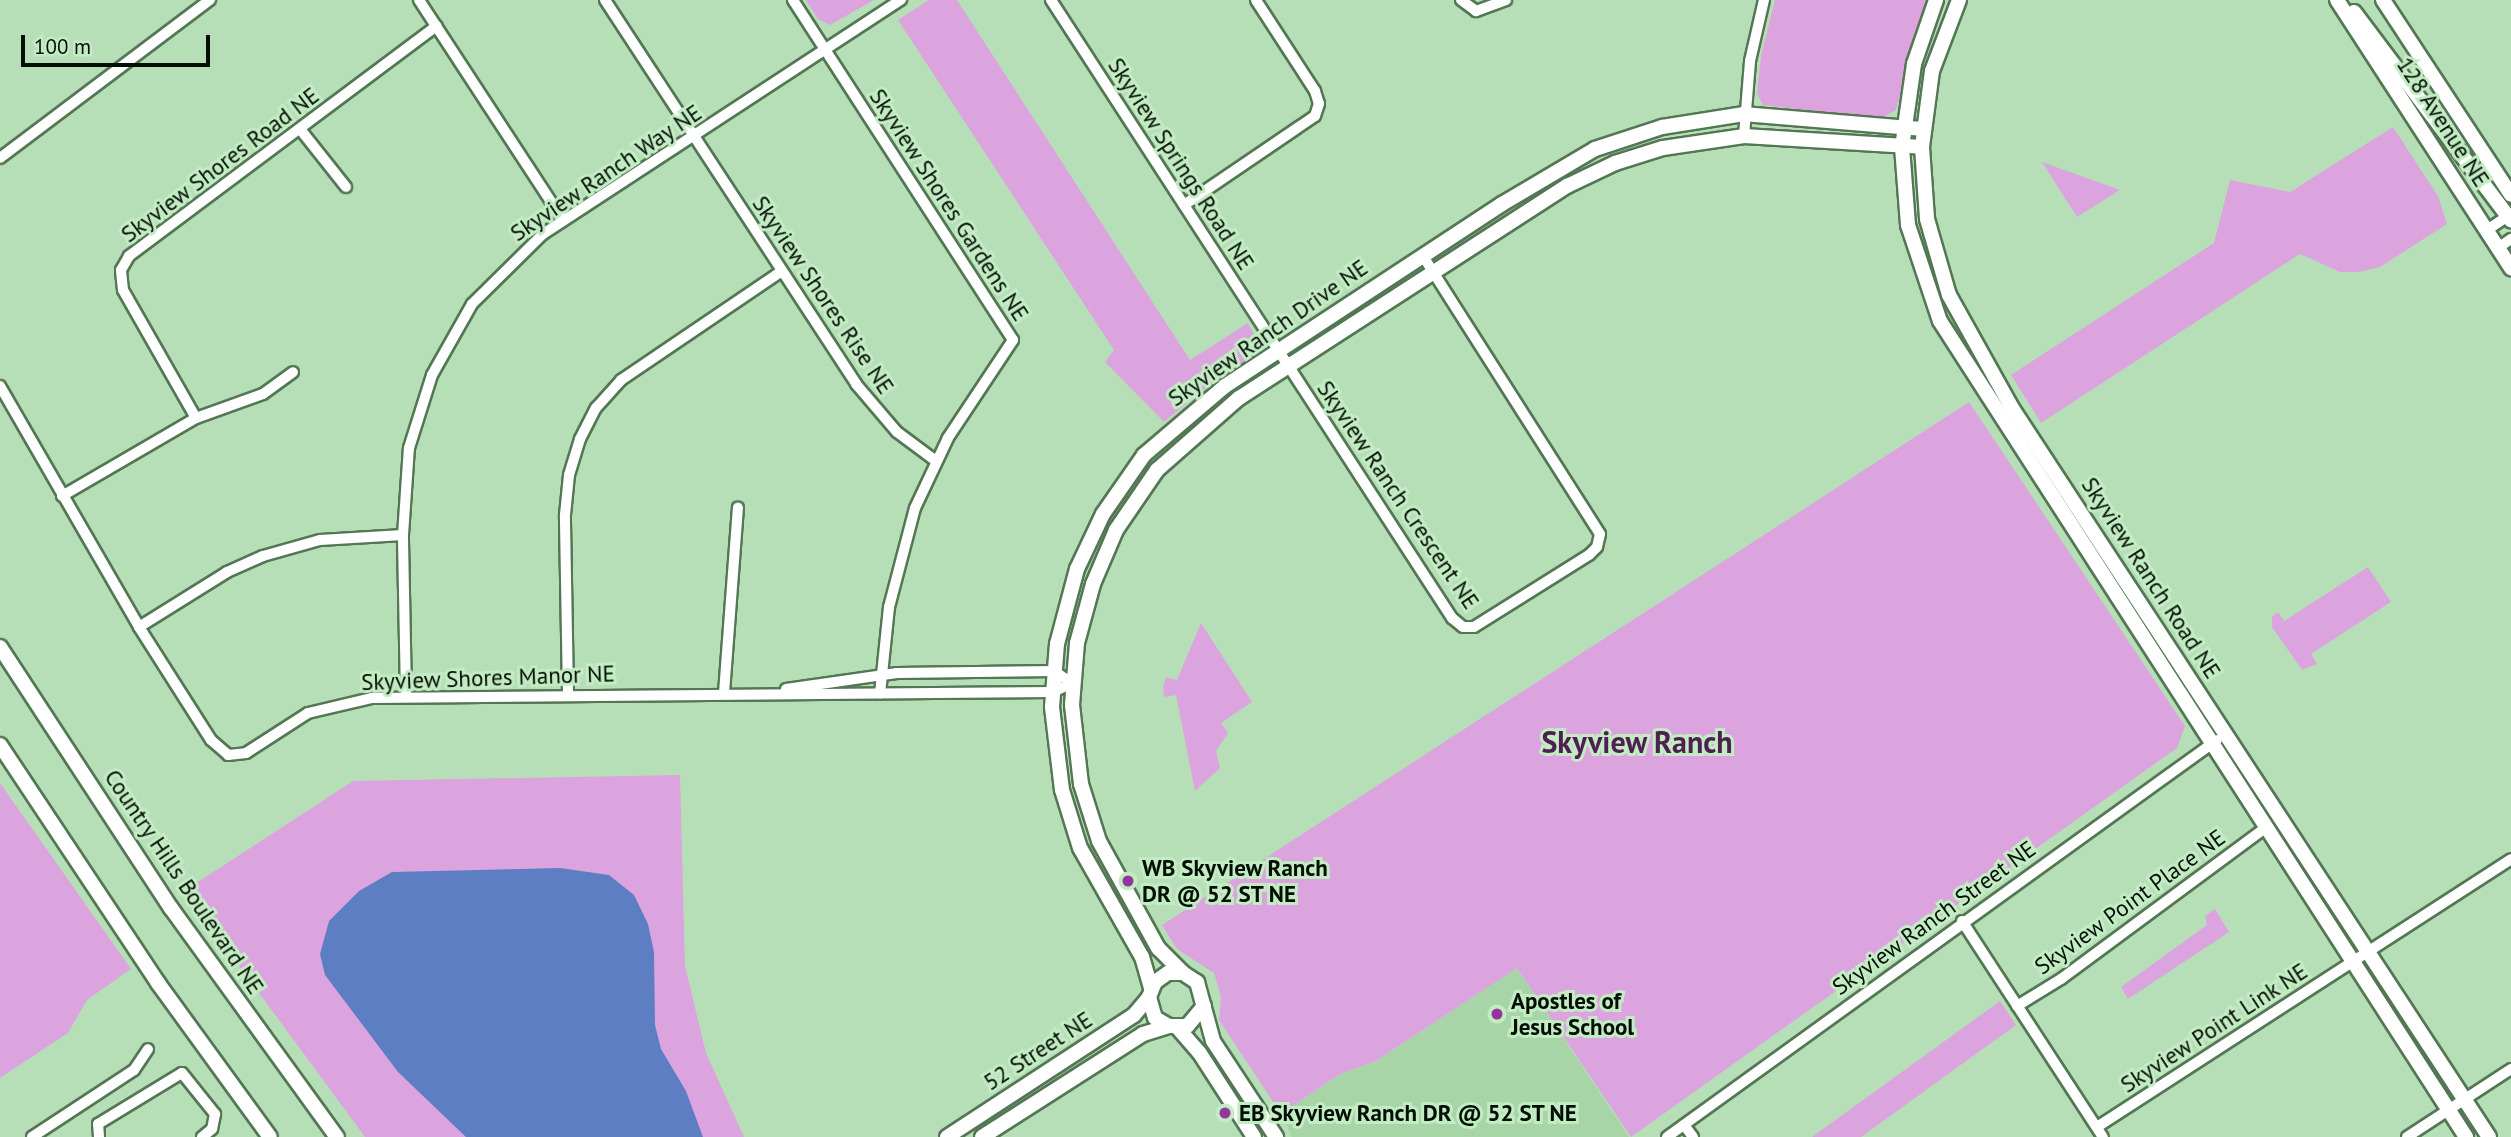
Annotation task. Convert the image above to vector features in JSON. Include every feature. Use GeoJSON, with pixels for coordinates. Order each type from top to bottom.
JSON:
{"type":"FeatureCollection","features":[{"type":"Feature","properties":{"kind":"street"},"geometry":{"type":"LineString","coordinates":[[0,158],[210,0]]}},
{"type":"Feature","properties":{"kind":"street"},"geometry":{"type":"LineString","coordinates":[[419,0],[563,220]]}},
{"type":"Feature","properties":{"kind":"street","name":"Skyview Shores Rise NE"},"geometry":{"type":"LineString","coordinates":[[605,0],[782,271],[877,410],[936,461]]}},
{"type":"Feature","properties":{"kind":"street"},"geometry":{"type":"LineString","coordinates":[[793,0],[825,50]]}},
{"type":"Feature","properties":{"kind":"street","name":"Skyview Ranch Way NE"},"geometry":{"type":"LineString","coordinates":[[406,696],[403,535],[409,448],[432,375],[472,304],[520,253],[563,220],[901,0]]}},
{"type":"Feature","properties":{"kind":"street","name":"Skyview Springs Road NE"},"geometry":{"type":"LineString","coordinates":[[1051,0],[1279,350]]}},
{"type":"Feature","properties":{"kind":"street"},"geometry":{"type":"LineString","coordinates":[[1184,205],[1315,116],[1319,104],[1315,91],[1256,0]]}},
{"type":"Feature","properties":{"kind":"street"},"geometry":{"type":"LineString","coordinates":[[1461,0],[1476,11],[1506,0]]}},
{"type":"Feature","properties":{"kind":"street"},"geometry":{"type":"LineString","coordinates":[[1744,136],[1749,61],[1764,0]]}},
{"type":"Feature","properties":{"kind":"street","name":"Skyview Ranch Road NE"},"geometry":{"type":"LineString","coordinates":[[1936,0],[1914,64],[1902,128],[1902,146],[1908,225],[1926,288],[1946,332],[2466,1137]]}},
{"type":"Feature","properties":{"kind":"street","name":"Skyview Ranch Road NE"},"geometry":{"type":"LineString","coordinates":[[1959,0],[1932,71],[1922,147],[1927,219],[1936,256],[1972,343],[2488,1137]]}},
{"type":"Feature","properties":{"kind":"street","name":"128 Avenue NE"},"geometry":{"type":"LineString","coordinates":[[2337,0],[2511,268]]}},
{"type":"Feature","properties":{"kind":"street"},"geometry":{"type":"LineString","coordinates":[[2344,0],[2510,217],[2487,230]]}},
{"type":"Feature","properties":{"kind":"street","name":"128 Avenue NE"},"geometry":{"type":"LineString","coordinates":[[2383,0],[2511,195]]}},
{"type":"Feature","properties":{"kind":"street","name":"Skyview Shores Road NE"},"geometry":{"type":"LineString","coordinates":[[195,418],[123,290],[121,270],[129,256],[436,26]]}},
{"type":"Feature","properties":{"kind":"street","name":"Skyview Shores Gardens NE"},"geometry":{"type":"LineString","coordinates":[[825,50],[1013,340],[936,461],[896,572],[880,694]]}},
{"type":"Feature","properties":{"kind":"street","name":"Skyview Ranch Drive NE"},"geometry":{"type":"LineString","coordinates":[[1150,993],[1146,965],[1092,875],[1069,817],[1056,752],[1053,692],[1054,671],[1068,595],[1089,540],[1116,492],[1144,455],[1197,406],[1279,350],[1595,149],[1661,127],[1744,114],[1923,129]]}},
{"type":"Feature","properties":{"kind":"street"},"geometry":{"type":"LineString","coordinates":[[300,129],[346,187]]}},
{"type":"Feature","properties":{"kind":"street","name":"Skyview Ranch Drive NE"},"geometry":{"type":"LineString","coordinates":[[1184,973],[1158,948],[1099,841],[1081,784],[1072,683],[1093,584],[1135,499],[1175,450],[1209,420],[1289,366],[1592,173],[1663,148],[1744,136],[1922,147]]}},
{"type":"Feature","properties":{"kind":"street"},"geometry":{"type":"LineString","coordinates":[[2498,248],[2511,239]]}},
{"type":"Feature","properties":{"kind":"street","name":"Skyview Ranch Crescent NE"},"geometry":{"type":"LineString","coordinates":[[1279,350],[1452,618],[1463,627],[1485,622],[1589,555],[1597,547],[1600,534],[1596,521],[1423,256]]}},
{"type":"Feature","properties":{"kind":"street"},"geometry":{"type":"LineString","coordinates":[[568,694],[565,515],[569,475],[580,439],[596,408],[621,380],[782,271]]}},
{"type":"Feature","properties":{"kind":"street"},"geometry":{"type":"LineString","coordinates":[[61,496],[195,418],[263,394],[293,372]]}},
{"type":"Feature","properties":{"kind":"street","name":"Skyview Shores Manor NE"},"geometry":{"type":"LineString","coordinates":[[0,386],[61,496],[139,627],[211,740],[228,755],[246,753],[308,713],[342,702],[406,696],[779,691],[880,694],[1053,692],[1072,683]]}},
{"type":"Feature","properties":{"kind":"street"},"geometry":{"type":"LineString","coordinates":[[724,693],[738,508]]}},
{"type":"Feature","properties":{"kind":"street"},"geometry":{"type":"LineString","coordinates":[[139,627],[196,590],[263,556],[320,540],[403,535]]}},
{"type":"Feature","properties":{"kind":"street","name":"Country Hills Boulevard NE"},"geometry":{"type":"LineString","coordinates":[[0,647],[171,908],[337,1137]]}},
{"type":"Feature","properties":{"kind":"street"},"geometry":{"type":"LineString","coordinates":[[1054,671],[1072,683]]}},
{"type":"Feature","properties":{"kind":"street","name":"Skyview Shores Manor NE"},"geometry":{"type":"LineString","coordinates":[[779,691],[881,674],[1054,671]]}},
{"type":"Feature","properties":{"kind":"street","name":"Skyview Ranch Street NE"},"geometry":{"type":"LineString","coordinates":[[1667,1137],[1962,921],[2226,734]]}},
{"type":"Feature","properties":{"kind":"street"},"geometry":{"type":"LineString","coordinates":[[0,745],[158,983],[270,1137]]}},
{"type":"Feature","properties":{"kind":"street","name":"Skyview Point Place NE"},"geometry":{"type":"LineString","coordinates":[[2017,1006],[2072,971],[2265,828]]}},
{"type":"Feature","properties":{"kind":"street","name":"Skyview Point Link NE"},"geometry":{"type":"LineString","coordinates":[[2097,1127],[2511,859]]}},
{"type":"Feature","properties":{"kind":"street"},"geometry":{"type":"LineString","coordinates":[[1962,921],[2103,1137]]}},
{"type":"Feature","properties":{"kind":"street"},"geometry":{"type":"LineString","coordinates":[[1254,1137],[1199,1052],[1173,1027],[1155,1018],[1150,993],[1168,973],[1184,973],[1202,989],[1203,1006],[1213,1041],[1276,1137]]}},
{"type":"Feature","properties":{"kind":"street","name":"52 Street NE"},"geometry":{"type":"LineString","coordinates":[[947,1137],[1134,1015],[1150,993]]}},
{"type":"Feature","properties":{"kind":"street"},"geometry":{"type":"LineString","coordinates":[[1173,1027],[1195,1021],[1203,1006]]}},
{"type":"Feature","properties":{"kind":"street","name":"52 Street NE"},"geometry":{"type":"LineString","coordinates":[[982,1137],[1143,1034],[1173,1027]]}},
{"type":"Feature","properties":{"kind":"street"},"geometry":{"type":"LineString","coordinates":[[32,1137],[134,1070],[148,1049]]}},
{"type":"Feature","properties":{"kind":"street"},"geometry":{"type":"LineString","coordinates":[[2407,1137],[2511,1069]]}},
{"type":"Feature","properties":{"kind":"street"},"geometry":{"type":"LineString","coordinates":[[99,1137],[99,1124],[182,1073],[215,1114],[212,1129],[202,1137]]}},
{"type":"Feature","properties":{"kind":"street"},"geometry":{"type":"LineString","coordinates":[[1684,1125],[1693,1137]]}},
{"type":"Feature","properties":{"kind":"shaded area"},"geometry":{"type":"Polygon","coordinates":[[[806,0],[874,0],[830,25],[818,19],[806,0]]]}},
{"type":"Feature","properties":{"kind":"shaded area"},"geometry":{"type":"Polygon","coordinates":[[[929,0],[957,0],[1190,360],[1248,323],[1258,343],[1256,356],[1208,386],[1164,422],[1105,362],[1114,350],[898,20],[929,0]]]}},
{"type":"Feature","properties":{"kind":"shaded area"},"geometry":{"type":"Polygon","coordinates":[[[1775,0],[1928,0],[1896,110],[1880,119],[1763,105],[1757,94],[1761,56],[1775,0]]]}},
{"type":"Feature","properties":{"kind":"shaded area"},"geometry":{"type":"Polygon","coordinates":[[[2393,127],[2438,196],[2447,224],[2380,267],[2359,272],[2340,272],[2300,254],[2041,423],[2011,375],[2214,243],[2230,180],[2290,192],[2393,127]]]}},
{"type":"Feature","properties":{"kind":"shaded area"},"geometry":{"type":"Polygon","coordinates":[[[2042,162],[2120,190],[2077,217],[2042,162]]]}},
{"type":"Feature","properties":{"kind":"shaded area"},"geometry":{"type":"Polygon","coordinates":[[[1969,402],[2185,726],[2177,748],[1631,1137],[1517,968],[1376,1061],[1340,1074],[1281,1114],[1219,1020],[1221,997],[1214,973],[1177,949],[1162,925],[1969,402]]]}},
{"type":"Feature","properties":{"kind":"shaded area"},"geometry":{"type":"Polygon","coordinates":[[[2368,567],[2391,602],[2311,654],[2317,664],[2302,670],[2272,627],[2272,617],[2278,612],[2284,621],[2368,567]]]}},
{"type":"Feature","properties":{"kind":"shaded area"},"geometry":{"type":"Polygon","coordinates":[[[1201,623],[1252,702],[1221,723],[1228,733],[1216,751],[1220,768],[1195,791],[1176,695],[1164,697],[1163,687],[1166,677],[1177,680],[1201,623]]]}},
{"type":"Feature","properties":{"kind":"shaded area"},"geometry":{"type":"Polygon","coordinates":[[[680,775],[685,966],[706,1053],[744,1137],[365,1137],[184,891],[353,781],[680,775]]]}},
{"type":"Feature","properties":{"kind":"shaded area"},"geometry":{"type":"Polygon","coordinates":[[[0,783],[131,969],[87,1000],[68,1033],[0,1078],[0,783]]]}},
{"type":"Feature","properties":{"kind":"shaded area"},"geometry":{"type":"Polygon","coordinates":[[[2215,909],[2229,932],[2128,999],[2121,987],[2207,925],[2205,916],[2215,909]]]}},
{"type":"Feature","properties":{"kind":"shaded area","name":"Apostles of Jesus School"},"geometry":{"type":"Polygon","coordinates":[[[1517,968],[1629,1137],[1292,1137],[1281,1114],[1340,1074],[1376,1061],[1517,968]]]}},
{"type":"Feature","properties":{"kind":"shaded area"},"geometry":{"type":"Polygon","coordinates":[[[2000,1001],[2016,1025],[1861,1137],[1812,1137],[2000,1001]]]}},
{"type":"Feature","properties":{"kind":"water"},"geometry":{"type":"Polygon","coordinates":[[[560,868],[609,875],[634,895],[648,924],[654,952],[655,1025],[661,1049],[686,1091],[703,1137],[466,1137],[398,1072],[325,975],[320,954],[329,921],[359,891],[392,872],[560,868]]]}},
{"type":"Feature","properties":{"kind":"place","name":"WB Skyview Ranch DR @ 52 ST NE"},"geometry":{"type":"Point","coordinates":[1128,881]}},
{"type":"Feature","properties":{"kind":"place","name":"Apostles of Jesus School"},"geometry":{"type":"Point","coordinates":[1497,1014]}},
{"type":"Feature","properties":{"kind":"place","name":"EB Skyview Ranch DR @ 52 ST NE"},"geometry":{"type":"Point","coordinates":[1225,1113]}},
{"type":"Feature","properties":{"kind":"district","name":"Skyview Ranch"},"geometry":{"type":"Point","coordinates":[1637,742]}}]}
